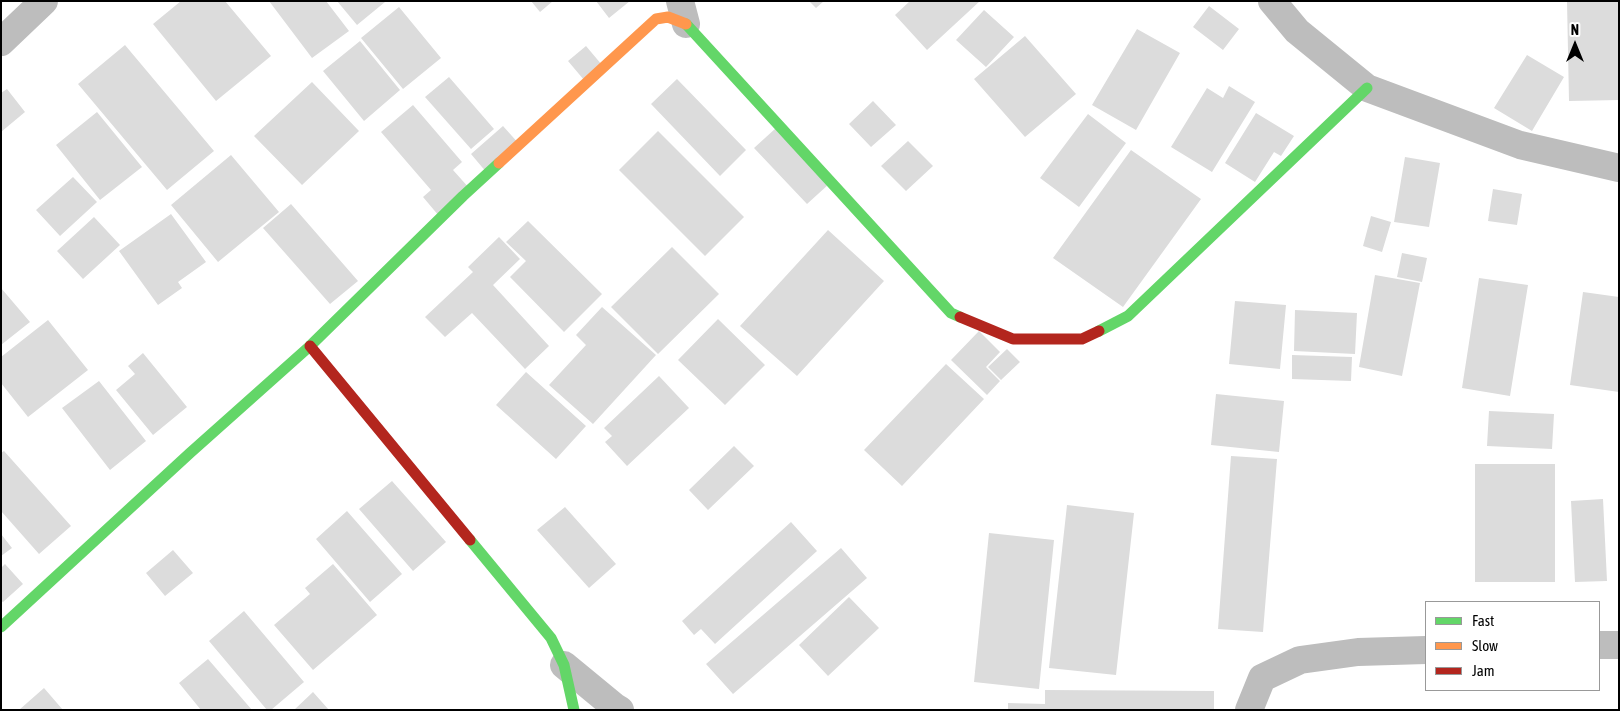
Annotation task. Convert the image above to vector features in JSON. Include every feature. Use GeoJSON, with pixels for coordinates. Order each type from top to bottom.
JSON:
{"type":"FeatureCollection","features":[{"type":"Feature","properties":{"kind":"street"},"geometry":{"type":"LineString","coordinates":[[1,42],[44,1]]}},
{"type":"Feature","properties":{"kind":"street"},"geometry":{"type":"LineString","coordinates":[[1272,1],[1297,31],[1367,88],[1520,145],[1619,168]]}},
{"type":"Feature","properties":{"kind":"street"},"geometry":{"type":"LineString","coordinates":[[1,627],[190,453],[310,346],[464,196],[656,19],[668,18],[683,13],[951,313],[1013,339],[1082,339],[1128,316],[1367,88]]}},
{"type":"Feature","properties":{"kind":"street"},"geometry":{"type":"LineString","coordinates":[[310,346],[551,638],[564,665],[574,710]]}},
{"type":"Feature","properties":{"kind":"street"},"geometry":{"type":"LineString","coordinates":[[1600,645],[1619,645]]}},
{"type":"Feature","properties":{"kind":"street"},"geometry":{"type":"LineString","coordinates":[[1249,710],[1262,678],[1300,660],[1358,652],[1425,650]]}},
{"type":"Feature","properties":{"kind":"street"},"geometry":{"type":"LineString","coordinates":[[564,665],[620,710]]}},
{"type":"Feature","properties":{"kind":"building"},"geometry":{"type":"Polygon","coordinates":[[[181,1],[225,1],[271,56],[216,101],[153,24],[181,1]]]}},
{"type":"Feature","properties":{"kind":"building"},"geometry":{"type":"Polygon","coordinates":[[[269,1],[326,1],[349,31],[312,58],[269,1]]]}},
{"type":"Feature","properties":{"kind":"building"},"geometry":{"type":"Polygon","coordinates":[[[337,1],[384,1],[385,2],[357,25],[337,1]]]}},
{"type":"Feature","properties":{"kind":"building"},"geometry":{"type":"Polygon","coordinates":[[[531,1],[553,1],[540,12],[531,1]]]}},
{"type":"Feature","properties":{"kind":"building"},"geometry":{"type":"Polygon","coordinates":[[[596,1],[630,1],[609,18],[596,1]]]}},
{"type":"Feature","properties":{"kind":"building"},"geometry":{"type":"Polygon","coordinates":[[[809,1],[824,1],[816,8],[809,1]]]}},
{"type":"Feature","properties":{"kind":"building"},"geometry":{"type":"Polygon","coordinates":[[[910,1],[980,1],[927,50],[895,15],[910,1]]]}},
{"type":"Feature","properties":{"kind":"building"},"geometry":{"type":"Polygon","coordinates":[[[1567,1],[1619,1],[1619,100],[1569,101],[1567,1]]]}},
{"type":"Feature","properties":{"kind":"building"},"geometry":{"type":"Polygon","coordinates":[[[1209,6],[1239,29],[1223,50],[1193,27],[1209,6]]]}},
{"type":"Feature","properties":{"kind":"building"},"geometry":{"type":"Polygon","coordinates":[[[399,7],[441,58],[403,89],[361,38],[399,7]]]}},
{"type":"Feature","properties":{"kind":"building"},"geometry":{"type":"Polygon","coordinates":[[[984,10],[1014,37],[986,67],[956,40],[984,10]]]}},
{"type":"Feature","properties":{"kind":"building"},"geometry":{"type":"Polygon","coordinates":[[[1137,29],[1180,53],[1136,130],[1092,105],[1137,29]]]}},
{"type":"Feature","properties":{"kind":"building"},"geometry":{"type":"Polygon","coordinates":[[[1025,36],[1076,94],[1025,137],[974,79],[1025,36]]]}},
{"type":"Feature","properties":{"kind":"building"},"geometry":{"type":"Polygon","coordinates":[[[360,41],[400,90],[364,121],[323,71],[360,41]]]}},
{"type":"Feature","properties":{"kind":"building"},"geometry":{"type":"Polygon","coordinates":[[[125,45],[214,151],[167,190],[78,84],[125,45]]]}},
{"type":"Feature","properties":{"kind":"building"},"geometry":{"type":"Polygon","coordinates":[[[586,46],[602,65],[584,80],[568,61],[586,46]]]}},
{"type":"Feature","properties":{"kind":"building"},"geometry":{"type":"Polygon","coordinates":[[[1527,55],[1564,77],[1532,131],[1494,108],[1527,55]]]}},
{"type":"Feature","properties":{"kind":"building"},"geometry":{"type":"Polygon","coordinates":[[[449,77],[494,129],[471,149],[425,97],[449,77]]]}},
{"type":"Feature","properties":{"kind":"building"},"geometry":{"type":"Polygon","coordinates":[[[677,79],[746,150],[720,176],[651,104],[677,79]]]}},
{"type":"Feature","properties":{"kind":"building"},"geometry":{"type":"Polygon","coordinates":[[[312,82],[359,131],[302,185],[254,136],[312,82]]]}},
{"type":"Feature","properties":{"kind":"building"},"geometry":{"type":"Polygon","coordinates":[[[1229,86],[1255,102],[1212,172],[1171,147],[1207,88],[1223,98],[1229,86]]]}},
{"type":"Feature","properties":{"kind":"building"},"geometry":{"type":"Polygon","coordinates":[[[7,89],[25,112],[1,132],[1,93],[7,89]]]}},
{"type":"Feature","properties":{"kind":"building"},"geometry":{"type":"Polygon","coordinates":[[[873,101],[896,125],[871,147],[849,124],[873,101]]]}},
{"type":"Feature","properties":{"kind":"building"},"geometry":{"type":"Polygon","coordinates":[[[413,105],[462,162],[453,170],[470,189],[439,216],[423,197],[431,190],[381,132],[413,105]]]}},
{"type":"Feature","properties":{"kind":"building"},"geometry":{"type":"Polygon","coordinates":[[[97,112],[142,167],[100,200],[56,145],[97,112]]]}},
{"type":"Feature","properties":{"kind":"building"},"geometry":{"type":"Polygon","coordinates":[[[1256,113],[1294,136],[1281,156],[1274,152],[1255,182],[1225,163],[1256,113]]]}},
{"type":"Feature","properties":{"kind":"building"},"geometry":{"type":"Polygon","coordinates":[[[1088,114],[1126,143],[1079,207],[1040,178],[1088,114]]]}},
{"type":"Feature","properties":{"kind":"building"},"geometry":{"type":"Polygon","coordinates":[[[503,126],[520,145],[487,173],[471,154],[503,126]]]}},
{"type":"Feature","properties":{"kind":"building"},"geometry":{"type":"Polygon","coordinates":[[[776,128],[829,184],[807,204],[754,148],[776,128]]]}},
{"type":"Feature","properties":{"kind":"building"},"geometry":{"type":"Polygon","coordinates":[[[658,131],[744,217],[705,256],[619,170],[658,131]]]}},
{"type":"Feature","properties":{"kind":"building"},"geometry":{"type":"Polygon","coordinates":[[[908,141],[933,166],[906,191],[881,166],[908,141]]]}},
{"type":"Feature","properties":{"kind":"building"},"geometry":{"type":"Polygon","coordinates":[[[1131,150],[1201,199],[1123,307],[1053,258],[1131,150]]]}},
{"type":"Feature","properties":{"kind":"building"},"geometry":{"type":"Polygon","coordinates":[[[231,155],[279,212],[218,262],[171,205],[231,155]]]}},
{"type":"Feature","properties":{"kind":"building"},"geometry":{"type":"Polygon","coordinates":[[[1405,157],[1440,163],[1429,227],[1394,222],[1405,157]]]}},
{"type":"Feature","properties":{"kind":"building"},"geometry":{"type":"Polygon","coordinates":[[[73,177],[97,202],[60,236],[36,210],[73,177]]]}},
{"type":"Feature","properties":{"kind":"building"},"geometry":{"type":"Polygon","coordinates":[[[1493,189],[1522,194],[1517,225],[1488,221],[1493,189]]]}},
{"type":"Feature","properties":{"kind":"building"},"geometry":{"type":"Polygon","coordinates":[[[291,204],[358,281],[330,304],[263,228],[291,204]]]}},
{"type":"Feature","properties":{"kind":"building"},"geometry":{"type":"Polygon","coordinates":[[[171,214],[206,262],[178,282],[182,288],[158,305],[119,251],[171,214]]]}},
{"type":"Feature","properties":{"kind":"building"},"geometry":{"type":"Polygon","coordinates":[[[1371,216],[1391,222],[1382,252],[1363,246],[1371,216]]]}},
{"type":"Feature","properties":{"kind":"building"},"geometry":{"type":"Polygon","coordinates":[[[94,217],[120,245],[83,279],[57,251],[94,217]]]}},
{"type":"Feature","properties":{"kind":"building"},"geometry":{"type":"Polygon","coordinates":[[[528,221],[602,294],[564,332],[510,277],[526,261],[506,242],[528,221]]]}},
{"type":"Feature","properties":{"kind":"building"},"geometry":{"type":"Polygon","coordinates":[[[828,230],[884,281],[797,376],[740,326],[828,230]]]}},
{"type":"Feature","properties":{"kind":"building"},"geometry":{"type":"Polygon","coordinates":[[[499,237],[520,259],[493,285],[549,346],[525,369],[472,313],[445,337],[425,317],[473,272],[468,267],[499,237]]]}},
{"type":"Feature","properties":{"kind":"building"},"geometry":{"type":"Polygon","coordinates":[[[672,247],[719,294],[658,354],[611,307],[672,247]]]}},
{"type":"Feature","properties":{"kind":"building"},"geometry":{"type":"Polygon","coordinates":[[[1402,253],[1427,258],[1422,282],[1397,277],[1402,253]]]}},
{"type":"Feature","properties":{"kind":"building"},"geometry":{"type":"Polygon","coordinates":[[[1375,275],[1420,283],[1402,376],[1359,367],[1375,275]]]}},
{"type":"Feature","properties":{"kind":"building"},"geometry":{"type":"Polygon","coordinates":[[[1479,278],[1528,285],[1510,396],[1462,388],[1479,278]]]}},
{"type":"Feature","properties":{"kind":"building"},"geometry":{"type":"Polygon","coordinates":[[[1,288],[30,322],[1,345],[1,288]]]}},
{"type":"Feature","properties":{"kind":"building"},"geometry":{"type":"Polygon","coordinates":[[[1583,292],[1619,297],[1619,392],[1570,385],[1583,292]]]}},
{"type":"Feature","properties":{"kind":"building"},"geometry":{"type":"Polygon","coordinates":[[[1235,301],[1286,305],[1280,369],[1229,364],[1235,301]]]}},
{"type":"Feature","properties":{"kind":"building"},"geometry":{"type":"Polygon","coordinates":[[[602,307],[656,355],[593,424],[549,385],[586,345],[576,335],[602,307]]]}},
{"type":"Feature","properties":{"kind":"building"},"geometry":{"type":"Polygon","coordinates":[[[1295,310],[1357,313],[1355,354],[1294,351],[1295,310]]]}},
{"type":"Feature","properties":{"kind":"building"},"geometry":{"type":"Polygon","coordinates":[[[718,319],[765,365],[725,405],[678,360],[718,319]]]}},
{"type":"Feature","properties":{"kind":"building"},"geometry":{"type":"Polygon","coordinates":[[[48,320],[88,370],[28,417],[1,383],[1,357],[48,320]]]}},
{"type":"Feature","properties":{"kind":"building"},"geometry":{"type":"Polygon","coordinates":[[[979,331],[1000,352],[986,367],[1000,381],[987,395],[951,360],[979,331]]]}},
{"type":"Feature","properties":{"kind":"building"},"geometry":{"type":"Polygon","coordinates":[[[1007,349],[1020,362],[1001,380],[988,367],[1007,349]]]}},
{"type":"Feature","properties":{"kind":"building"},"geometry":{"type":"Polygon","coordinates":[[[143,353],[187,407],[153,435],[116,390],[135,374],[128,366],[143,353]]]}},
{"type":"Feature","properties":{"kind":"building"},"geometry":{"type":"Polygon","coordinates":[[[1292,355],[1352,357],[1351,381],[1292,379],[1292,355]]]}},
{"type":"Feature","properties":{"kind":"building"},"geometry":{"type":"Polygon","coordinates":[[[946,364],[984,399],[902,486],[864,450],[946,364]]]}},
{"type":"Feature","properties":{"kind":"building"},"geometry":{"type":"Polygon","coordinates":[[[526,372],[586,426],[556,459],[496,405],[526,372]]]}},
{"type":"Feature","properties":{"kind":"building"},"geometry":{"type":"Polygon","coordinates":[[[659,376],[689,408],[627,466],[605,442],[612,436],[604,428],[659,376]]]}},
{"type":"Feature","properties":{"kind":"building"},"geometry":{"type":"Polygon","coordinates":[[[99,381],[146,441],[110,470],[62,408],[99,381]]]}},
{"type":"Feature","properties":{"kind":"building"},"geometry":{"type":"Polygon","coordinates":[[[1216,394],[1284,401],[1279,452],[1211,445],[1216,394]]]}},
{"type":"Feature","properties":{"kind":"building"},"geometry":{"type":"Polygon","coordinates":[[[1489,411],[1554,414],[1552,449],[1487,446],[1489,411]]]}},
{"type":"Feature","properties":{"kind":"building"},"geometry":{"type":"Polygon","coordinates":[[[734,446],[754,466],[708,510],[689,490],[734,446]]]}},
{"type":"Feature","properties":{"kind":"building"},"geometry":{"type":"Polygon","coordinates":[[[4,451],[71,526],[39,554],[1,511],[1,453],[4,451]]]}},
{"type":"Feature","properties":{"kind":"building"},"geometry":{"type":"Polygon","coordinates":[[[1231,456],[1277,459],[1263,632],[1218,629],[1231,456]]]}},
{"type":"Feature","properties":{"kind":"building"},"geometry":{"type":"Polygon","coordinates":[[[1475,464],[1555,464],[1555,582],[1475,582],[1475,464]]]}},
{"type":"Feature","properties":{"kind":"building"},"geometry":{"type":"Polygon","coordinates":[[[392,481],[446,542],[413,571],[359,509],[392,481]]]}},
{"type":"Feature","properties":{"kind":"building"},"geometry":{"type":"Polygon","coordinates":[[[1603,499],[1607,581],[1575,582],[1571,501],[1603,499]]]}},
{"type":"Feature","properties":{"kind":"building"},"geometry":{"type":"Polygon","coordinates":[[[1067,505],[1134,513],[1116,675],[1049,668],[1067,505]]]}},
{"type":"Feature","properties":{"kind":"building"},"geometry":{"type":"Polygon","coordinates":[[[565,507],[616,564],[589,588],[537,530],[565,507]]]}},
{"type":"Feature","properties":{"kind":"building"},"geometry":{"type":"Polygon","coordinates":[[[347,511],[402,574],[370,602],[316,539],[347,511]]]}},
{"type":"Feature","properties":{"kind":"building"},"geometry":{"type":"Polygon","coordinates":[[[791,522],[817,551],[715,644],[701,629],[694,635],[682,621],[791,522]]]}},
{"type":"Feature","properties":{"kind":"building"},"geometry":{"type":"Polygon","coordinates":[[[989,533],[1054,540],[1039,689],[974,682],[989,533]]]}},
{"type":"Feature","properties":{"kind":"building"},"geometry":{"type":"Polygon","coordinates":[[[1,534],[12,548],[1,556],[1,534]]]}},
{"type":"Feature","properties":{"kind":"building"},"geometry":{"type":"Polygon","coordinates":[[[841,548],[867,578],[733,694],[706,664],[841,548]]]}},
{"type":"Feature","properties":{"kind":"building"},"geometry":{"type":"Polygon","coordinates":[[[173,550],[193,573],[165,596],[146,573],[173,550]]]}},
{"type":"Feature","properties":{"kind":"building"},"geometry":{"type":"Polygon","coordinates":[[[5,564],[23,584],[3,602],[1,601],[1,568],[5,564]]]}},
{"type":"Feature","properties":{"kind":"building"},"geometry":{"type":"Polygon","coordinates":[[[333,564],[377,615],[313,670],[274,625],[310,594],[305,588],[333,564]]]}},
{"type":"Feature","properties":{"kind":"building"},"geometry":{"type":"Polygon","coordinates":[[[849,597],[879,628],[828,676],[799,645],[849,597]]]}},
{"type":"Feature","properties":{"kind":"building"},"geometry":{"type":"Polygon","coordinates":[[[244,611],[304,682],[271,710],[267,710],[209,641],[244,611]]]}},
{"type":"Feature","properties":{"kind":"building"},"geometry":{"type":"Polygon","coordinates":[[[208,659],[252,710],[201,710],[179,683],[208,659]]]}},
{"type":"Feature","properties":{"kind":"building"},"geometry":{"type":"Polygon","coordinates":[[[44,688],[63,710],[19,710],[44,688]]]}},
{"type":"Feature","properties":{"kind":"building"},"geometry":{"type":"Polygon","coordinates":[[[1045,690],[1214,691],[1214,710],[1008,710],[1008,703],[1045,704],[1045,690]]]}},
{"type":"Feature","properties":{"kind":"building"},"geometry":{"type":"Polygon","coordinates":[[[313,692],[329,710],[294,710],[313,692]]]}},
{"type":"Feature","properties":{"kind":"traffic: fast"},"geometry":{"type":"LineString","coordinates":[[686,24],[951,313],[960,317]]}},
{"type":"Feature","properties":{"kind":"traffic: fast"},"geometry":{"type":"LineString","coordinates":[[1099,331],[1128,316],[1367,88]]}},
{"type":"Feature","properties":{"kind":"traffic: fast"},"geometry":{"type":"LineString","coordinates":[[1,627],[190,453],[310,346],[499,163]]}},
{"type":"Feature","properties":{"kind":"traffic: fast"},"geometry":{"type":"LineString","coordinates":[[470,540],[551,638],[564,665],[574,710]]}},
{"type":"Feature","properties":{"kind":"traffic: slow"},"geometry":{"type":"LineString","coordinates":[[499,163],[656,19],[668,17],[686,24]]}},
{"type":"Feature","properties":{"kind":"traffic: jam"},"geometry":{"type":"LineString","coordinates":[[960,317],[1013,339],[1082,339],[1099,331]]}},
{"type":"Feature","properties":{"kind":"traffic: jam"},"geometry":{"type":"LineString","coordinates":[[310,346],[470,540]]}}]}
